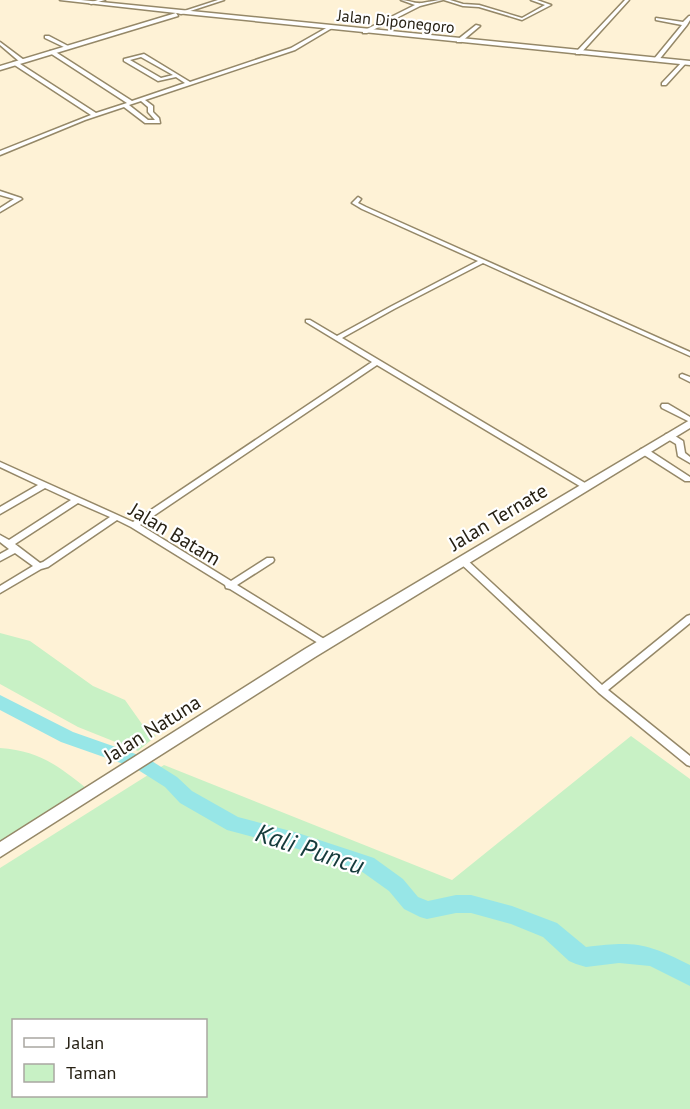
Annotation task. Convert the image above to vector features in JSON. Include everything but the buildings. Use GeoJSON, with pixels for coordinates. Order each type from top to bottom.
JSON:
{"type":"FeatureCollection","features":[{"type":"Feature","properties":{"kind":"main road","name":"Jalan Diponegoro"},"geometry":{"type":"LineString","coordinates":[[63,0],[687,63]]}},
{"type":"Feature","properties":{"kind":"main road"},"geometry":{"type":"LineString","coordinates":[[0,68],[180,13]]}},
{"type":"Feature","properties":{"kind":"main road","name":"Jalan Ternate"},"geometry":{"type":"LineString","coordinates":[[326,644],[690,422]]}},
{"type":"Feature","properties":{"kind":"main road","name":"Jalan Natuna"},"geometry":{"type":"LineString","coordinates":[[0,850],[326,644]]}},
{"type":"Feature","properties":{"kind":"street"},"geometry":{"type":"LineString","coordinates":[[91,3],[102,0]]}},
{"type":"Feature","properties":{"kind":"street"},"geometry":{"type":"LineString","coordinates":[[180,13],[222,0]]}},
{"type":"Feature","properties":{"kind":"street"},"geometry":{"type":"LineString","coordinates":[[403,0],[419,5]]}},
{"type":"Feature","properties":{"kind":"street"},"geometry":{"type":"LineString","coordinates":[[365,32],[419,5],[441,0]]}},
{"type":"Feature","properties":{"kind":"street"},"geometry":{"type":"LineString","coordinates":[[446,0],[523,18],[549,6],[533,0]]}},
{"type":"Feature","properties":{"kind":"street"},"geometry":{"type":"LineString","coordinates":[[463,5],[475,0]]}},
{"type":"Feature","properties":{"kind":"street"},"geometry":{"type":"LineString","coordinates":[[578,53],[627,0]]}},
{"type":"Feature","properties":{"kind":"street"},"geometry":{"type":"LineString","coordinates":[[656,60],[690,18]]}},
{"type":"Feature","properties":{"kind":"street"},"geometry":{"type":"LineString","coordinates":[[658,19],[685,24]]}},
{"type":"Feature","properties":{"kind":"street"},"geometry":{"type":"LineString","coordinates":[[459,41],[478,26]]}},
{"type":"Feature","properties":{"kind":"street"},"geometry":{"type":"LineString","coordinates":[[0,153],[94,115],[293,49],[330,28]]}},
{"type":"Feature","properties":{"kind":"street"},"geometry":{"type":"LineString","coordinates":[[46,38],[68,48]]}},
{"type":"Feature","properties":{"kind":"street"},"geometry":{"type":"LineString","coordinates":[[0,43],[18,62],[94,115]]}},
{"type":"Feature","properties":{"kind":"street"},"geometry":{"type":"LineString","coordinates":[[52,52],[128,104],[147,122],[158,122],[159,120],[150,112],[151,106],[142,100]]}},
{"type":"Feature","properties":{"kind":"street"},"geometry":{"type":"LineString","coordinates":[[176,76],[160,80],[126,60],[142,55],[190,84]]}},
{"type":"Feature","properties":{"kind":"street"},"geometry":{"type":"LineString","coordinates":[[664,84],[687,63]]}},
{"type":"Feature","properties":{"kind":"street"},"geometry":{"type":"LineString","coordinates":[[0,193],[19,199],[0,210]]}},
{"type":"Feature","properties":{"kind":"street"},"geometry":{"type":"LineString","coordinates":[[358,199],[355,203],[363,208],[690,354]]}},
{"type":"Feature","properties":{"kind":"street"},"geometry":{"type":"LineString","coordinates":[[338,338],[483,261]]}},
{"type":"Feature","properties":{"kind":"street"},"geometry":{"type":"LineString","coordinates":[[308,321],[586,486]]}},
{"type":"Feature","properties":{"kind":"street"},"geometry":{"type":"LineString","coordinates":[[134,525],[376,363]]}},
{"type":"Feature","properties":{"kind":"street"},"geometry":{"type":"LineString","coordinates":[[682,376],[690,380]]}},
{"type":"Feature","properties":{"kind":"street"},"geometry":{"type":"LineString","coordinates":[[665,406],[690,422]]}},
{"type":"Feature","properties":{"kind":"street"},"geometry":{"type":"LineString","coordinates":[[669,436],[680,443],[681,454],[690,461]]}},
{"type":"Feature","properties":{"kind":"street"},"geometry":{"type":"LineString","coordinates":[[644,451],[688,480]]}},
{"type":"Feature","properties":{"kind":"street","name":"Jalan Batam"},"geometry":{"type":"LineString","coordinates":[[0,464],[134,525],[326,644]]}},
{"type":"Feature","properties":{"kind":"street"},"geometry":{"type":"LineString","coordinates":[[0,511],[45,484]]}},
{"type":"Feature","properties":{"kind":"street"},"geometry":{"type":"LineString","coordinates":[[0,558],[12,546],[78,499]]}},
{"type":"Feature","properties":{"kind":"street"},"geometry":{"type":"LineString","coordinates":[[0,590],[39,566],[45,565],[116,517]]}},
{"type":"Feature","properties":{"kind":"street"},"geometry":{"type":"LineString","coordinates":[[0,538],[39,566]]}},
{"type":"Feature","properties":{"kind":"street"},"geometry":{"type":"LineString","coordinates":[[230,586],[270,560]]}},
{"type":"Feature","properties":{"kind":"street"},"geometry":{"type":"LineString","coordinates":[[463,561],[602,690],[690,762]]}},
{"type":"Feature","properties":{"kind":"street"},"geometry":{"type":"LineString","coordinates":[[602,690],[690,618]]}},
{"type":"Feature","properties":{"kind":"green space"},"geometry":{"type":"Polygon","coordinates":[[[0,633],[30,641],[93,686],[125,700],[142,724],[156,736],[138,751],[78,727],[0,684],[0,633]]]}},
{"type":"Feature","properties":{"kind":"green space"},"geometry":{"type":"Polygon","coordinates":[[[631,736],[690,779],[690,1109],[0,1109],[0,868],[164,765],[452,880],[631,736]]]}},
{"type":"Feature","properties":{"kind":"green space"},"geometry":{"type":"Polygon","coordinates":[[[0,748],[37,756],[66,772],[86,788],[0,842],[0,748]]]}},
{"type":"Feature","properties":{"kind":"waterway","name":"Kali Puncu"},"geometry":{"type":"LineString","coordinates":[[0,702],[67,737],[141,763],[171,782],[186,797],[234,824],[298,841],[367,864],[396,885],[411,903],[427,910],[456,904],[471,904],[512,915],[550,930],[576,954],[586,957],[619,953],[652,957],[690,976]]}}]}
